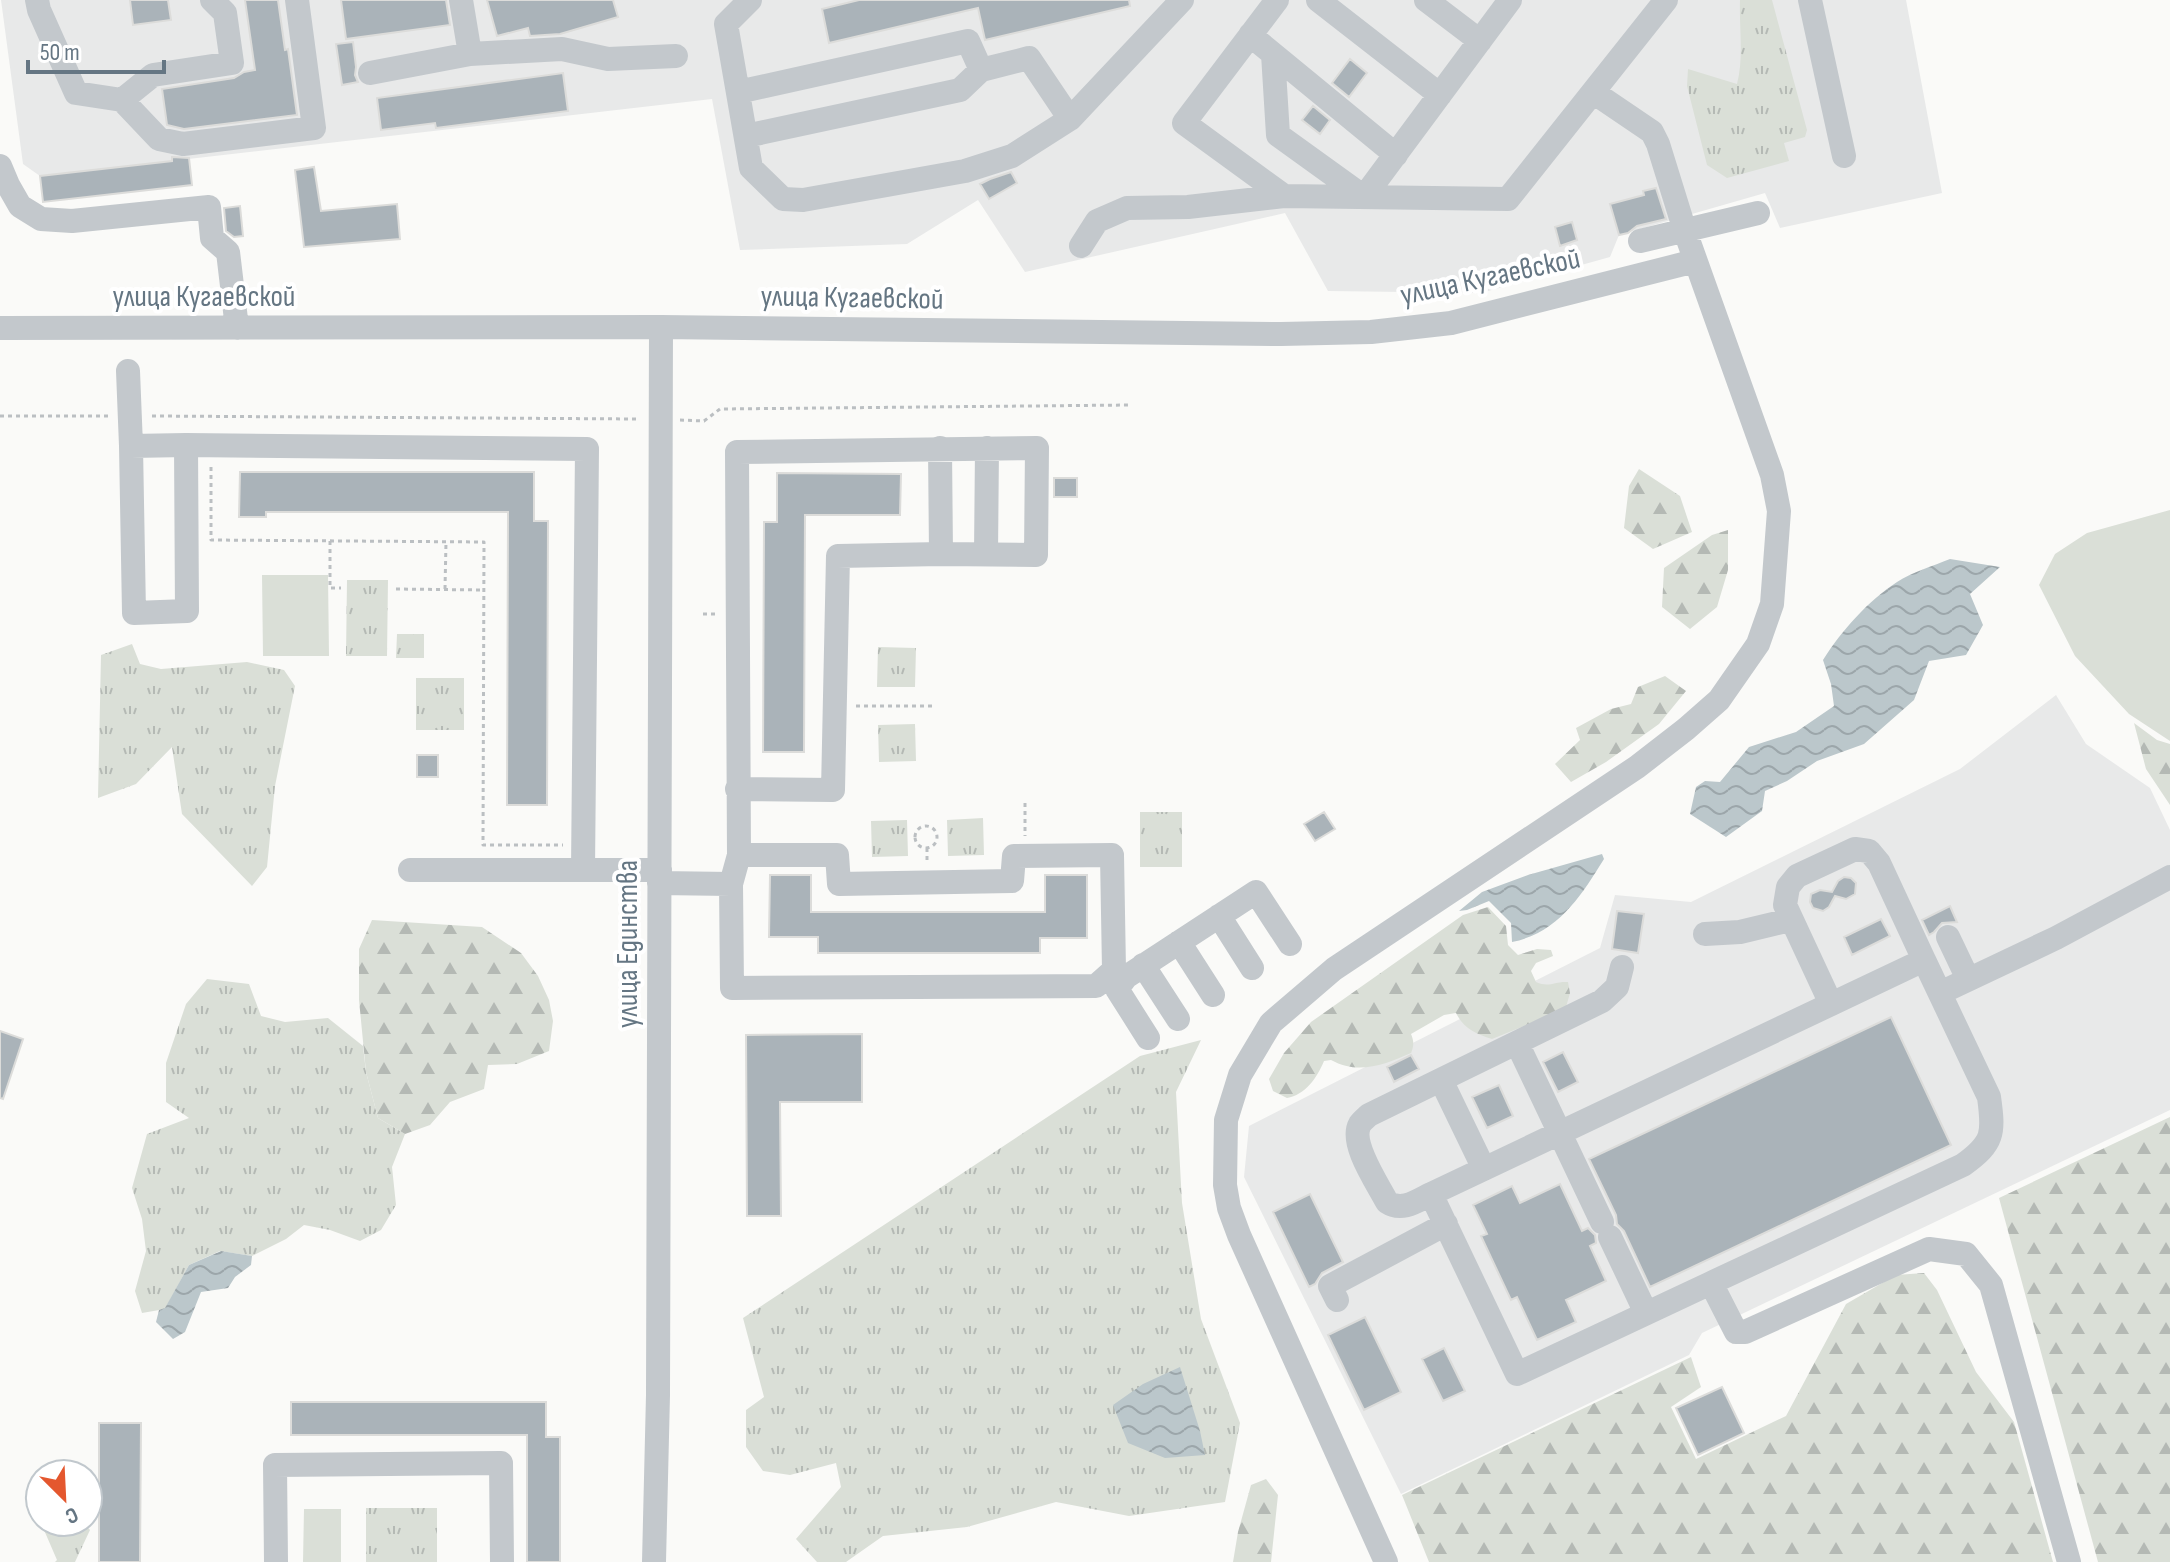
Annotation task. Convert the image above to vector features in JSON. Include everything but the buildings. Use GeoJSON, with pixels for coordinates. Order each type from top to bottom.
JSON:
{"type":"FeatureCollection","features":[{"type":"Feature","properties":{"kind":"street"},"geometry":{"type":"LineString","coordinates":[[37,0],[76,93],[122,100],[159,139],[183,144],[314,128],[297,0]]}},
{"type":"Feature","properties":{"kind":"street"},"geometry":{"type":"LineString","coordinates":[[122,100],[153,75],[232,63],[225,13],[212,0]]}},
{"type":"Feature","properties":{"kind":"street"},"geometry":{"type":"LineString","coordinates":[[461,0],[470,54]]}},
{"type":"Feature","properties":{"kind":"street"},"geometry":{"type":"LineString","coordinates":[[750,0],[726,24],[751,168],[783,199],[803,200],[965,171],[1012,156],[1070,119],[1182,0]]}},
{"type":"Feature","properties":{"kind":"street"},"geometry":{"type":"LineString","coordinates":[[1277,0],[1184,123],[1284,196]]}},
{"type":"Feature","properties":{"kind":"street"},"geometry":{"type":"LineString","coordinates":[[1318,0],[1440,95]]}},
{"type":"Feature","properties":{"kind":"street"},"geometry":{"type":"LineString","coordinates":[[1426,0],[1480,41]]}},
{"type":"Feature","properties":{"kind":"street"},"geometry":{"type":"LineString","coordinates":[[1364,197],[1510,0]]}},
{"type":"Feature","properties":{"kind":"street"},"geometry":{"type":"LineString","coordinates":[[1081,246],[1097,221],[1127,208],[1188,207],[1284,196],[1508,199],[1666,0]]}},
{"type":"Feature","properties":{"kind":"street"},"geometry":{"type":"LineString","coordinates":[[1810,0],[1844,156]]}},
{"type":"Feature","properties":{"kind":"street"},"geometry":{"type":"LineString","coordinates":[[1250,35],[1396,155]]}},
{"type":"Feature","properties":{"kind":"street"},"geometry":{"type":"LineString","coordinates":[[738,92],[968,41],[981,70]]}},
{"type":"Feature","properties":{"kind":"street"},"geometry":{"type":"LineString","coordinates":[[370,73],[470,54],[562,49],[608,59],[676,56]]}},
{"type":"Feature","properties":{"kind":"street"},"geometry":{"type":"LineString","coordinates":[[1273,54],[1278,135],[1364,197]]}},
{"type":"Feature","properties":{"kind":"street"},"geometry":{"type":"LineString","coordinates":[[746,136],[960,90],[981,70],[1029,58],[1070,119]]}},
{"type":"Feature","properties":{"kind":"street"},"geometry":{"type":"LineString","coordinates":[[1386,1562],[1229,1208],[1225,1185],[1226,1120],[1240,1075],[1271,1023],[1334,969],[1637,767],[1719,700],[1758,644],[1772,604],[1779,511],[1772,475],[1695,261],[1658,144],[1652,132],[1593,92]]}},
{"type":"Feature","properties":{"kind":"street"},"geometry":{"type":"LineString","coordinates":[[0,166],[20,206],[41,219],[72,221],[209,207],[212,238],[228,252],[237,328]]}},
{"type":"Feature","properties":{"kind":"street"},"geometry":{"type":"LineString","coordinates":[[1640,241],[1758,213]]}},
{"type":"Feature","properties":{"kind":"street","name":"улица Кугаевской"},"geometry":{"type":"LineString","coordinates":[[0,328],[661,327],[1266,334],[1371,332],[1451,323],[1695,261]]}},
{"type":"Feature","properties":{"kind":"street","name":"улица Единства"},"geometry":{"type":"LineString","coordinates":[[654,1562],[658,1395],[661,327]]}},
{"type":"Feature","properties":{"kind":"street"},"geometry":{"type":"LineString","coordinates":[[128,371],[134,613],[187,611],[186,445]]}},
{"type":"Feature","properties":{"kind":"street"},"geometry":{"type":"LineString","coordinates":[[131,446],[587,449],[583,870]]}},
{"type":"Feature","properties":{"kind":"street"},"geometry":{"type":"LineString","coordinates":[[940,448],[941,554]]}},
{"type":"Feature","properties":{"kind":"street"},"geometry":{"type":"LineString","coordinates":[[986,554],[987,448]]}},
{"type":"Feature","properties":{"kind":"street"},"geometry":{"type":"LineString","coordinates":[[737,789],[833,790],[838,556],[1036,555],[1037,448],[737,452],[737,789],[739,855],[731,884],[732,988],[1096,986],[1179,942],[1256,892],[1290,944]]}},
{"type":"Feature","properties":{"kind":"street"},"geometry":{"type":"LineString","coordinates":[[1431,1194],[1517,1374],[1963,1165],[1978,1154],[1991,1137],[1989,1097],[1879,863],[1869,851],[1855,849],[1797,876],[1788,887],[1785,905],[1790,920],[1831,1004]]}},
{"type":"Feature","properties":{"kind":"street"},"geometry":{"type":"LineString","coordinates":[[739,855],[837,855],[839,884],[1012,881],[1014,856],[1112,855],[1128,971],[1178,1019]]}},
{"type":"Feature","properties":{"kind":"street"},"geometry":{"type":"LineString","coordinates":[[410,870],[583,870],[731,884]]}},
{"type":"Feature","properties":{"kind":"street"},"geometry":{"type":"LineString","coordinates":[[1940,993],[2056,938],[2170,877]]}},
{"type":"Feature","properties":{"kind":"street"},"geometry":{"type":"LineString","coordinates":[[1219,916],[1252,968]]}},
{"type":"Feature","properties":{"kind":"street"},"geometry":{"type":"LineString","coordinates":[[1705,934],[1740,932],[1790,920]]}},
{"type":"Feature","properties":{"kind":"street"},"geometry":{"type":"LineString","coordinates":[[1948,937],[1968,979]]}},
{"type":"Feature","properties":{"kind":"street"},"geometry":{"type":"LineString","coordinates":[[1179,942],[1213,995]]}},
{"type":"Feature","properties":{"kind":"street"},"geometry":{"type":"LineString","coordinates":[[1622,967],[1617,987],[1602,1001],[1369,1115],[1361,1122],[1358,1145],[1387,1202],[1394,1207],[1405,1207],[1924,960]]}},
{"type":"Feature","properties":{"kind":"street"},"geometry":{"type":"LineString","coordinates":[[1128,971],[1117,989],[1148,1038]]}},
{"type":"Feature","properties":{"kind":"street"},"geometry":{"type":"LineString","coordinates":[[1517,1043],[1646,1313]]}},
{"type":"Feature","properties":{"kind":"street"},"geometry":{"type":"LineString","coordinates":[[1441,1080],[1484,1169]]}},
{"type":"Feature","properties":{"kind":"street"},"geometry":{"type":"LineString","coordinates":[[1337,1300],[1330,1286],[1446,1224]]}},
{"type":"Feature","properties":{"kind":"street"},"geometry":{"type":"LineString","coordinates":[[1711,1283],[1736,1332],[1745,1332],[1929,1249],[1966,1254],[1991,1285],[2069,1562]]}},
{"type":"Feature","properties":{"kind":"street"},"geometry":{"type":"LineString","coordinates":[[276,1562],[275,1465],[486,1463],[501,1463],[502,1562]]}},
{"type":"Feature","properties":{"kind":"path"},"geometry":{"type":"LineString","coordinates":[[0,416],[704,421],[720,409],[1130,405]]}},
{"type":"Feature","properties":{"kind":"path"},"geometry":{"type":"LineString","coordinates":[[211,462],[211,540],[484,542],[483,845],[567,845]]}},
{"type":"Feature","properties":{"kind":"path"},"geometry":{"type":"LineString","coordinates":[[330,541],[330,588],[341,588]]}},
{"type":"Feature","properties":{"kind":"path"},"geometry":{"type":"LineString","coordinates":[[445,589],[446,542]]}},
{"type":"Feature","properties":{"kind":"path"},"geometry":{"type":"LineString","coordinates":[[396,589],[484,590]]}},
{"type":"Feature","properties":{"kind":"path"},"geometry":{"type":"LineString","coordinates":[[834,707],[936,706]]}},
{"type":"Feature","properties":{"kind":"path"},"geometry":{"type":"LineString","coordinates":[[921,826],[935,831],[936,840],[931,846],[921,847],[915,840],[921,826]]}},
{"type":"Feature","properties":{"kind":"shaded area"},"geometry":{"type":"Polygon","coordinates":[[[1,0],[1906,0],[1942,193],[1780,228],[1765,193],[1619,235],[1610,257],[1481,293],[1328,291],[1285,213],[1025,272],[978,200],[907,244],[740,250],[712,99],[40,176],[23,164],[1,0]]]}},
{"type":"Feature","properties":{"kind":"shaded area"},"geometry":{"type":"Polygon","coordinates":[[[2056,695],[2086,744],[2150,788],[2170,830],[2170,1110],[1702,1333],[1689,1355],[1401,1494],[1244,1177],[1249,1126],[1600,948],[1615,895],[1691,902],[1960,769],[2056,695]]]}},
{"type":"Feature","properties":{"kind":"green space"},"geometry":{"type":"Polygon","coordinates":[[[1740,0],[1772,0],[1807,130],[1805,137],[1784,143],[1789,161],[1727,178],[1707,165],[1687,86],[1688,69],[1737,84],[1741,53],[1740,0]]]}},
{"type":"Feature","properties":{"kind":"green space"},"geometry":{"type":"Polygon","coordinates":[[[1639,469],[1680,496],[1692,532],[1653,549],[1624,528],[1629,486],[1639,469]]]}},
{"type":"Feature","properties":{"kind":"green space"},"geometry":{"type":"Polygon","coordinates":[[[2170,510],[2170,741],[2129,714],[2075,656],[2039,585],[2055,554],[2087,533],[2170,510]]]}},
{"type":"Feature","properties":{"kind":"green space"},"geometry":{"type":"Polygon","coordinates":[[[1728,530],[1728,570],[1717,607],[1690,629],[1662,607],[1664,568],[1712,535],[1728,530]]]}},
{"type":"Feature","properties":{"kind":"green space"},"geometry":{"type":"Polygon","coordinates":[[[262,575],[328,575],[329,656],[263,656],[262,575]]]}},
{"type":"Feature","properties":{"kind":"green space"},"geometry":{"type":"Polygon","coordinates":[[[347,580],[388,580],[387,656],[346,656],[347,580]]]}},
{"type":"Feature","properties":{"kind":"green space"},"geometry":{"type":"Polygon","coordinates":[[[397,634],[424,634],[424,658],[396,658],[397,634]]]}},
{"type":"Feature","properties":{"kind":"green space"},"geometry":{"type":"Polygon","coordinates":[[[132,644],[140,664],[161,669],[247,662],[284,670],[295,686],[275,786],[267,867],[252,886],[182,814],[172,747],[136,784],[98,798],[101,655],[132,644]]]}},
{"type":"Feature","properties":{"kind":"green space"},"geometry":{"type":"Polygon","coordinates":[[[878,647],[916,648],[915,687],[877,687],[878,647]]]}},
{"type":"Feature","properties":{"kind":"green space"},"geometry":{"type":"Polygon","coordinates":[[[1665,676],[1686,691],[1659,724],[1606,762],[1571,782],[1555,764],[1580,740],[1576,728],[1611,709],[1631,704],[1638,687],[1665,676]]]}},
{"type":"Feature","properties":{"kind":"green space"},"geometry":{"type":"Polygon","coordinates":[[[416,678],[464,678],[464,730],[416,730],[416,678]]]}},
{"type":"Feature","properties":{"kind":"green space"},"geometry":{"type":"Polygon","coordinates":[[[2134,723],[2157,740],[2170,744],[2170,805],[2146,769],[2134,723]]]}},
{"type":"Feature","properties":{"kind":"green space"},"geometry":{"type":"Polygon","coordinates":[[[915,724],[916,761],[879,762],[878,725],[915,724]]]}},
{"type":"Feature","properties":{"kind":"green space"},"geometry":{"type":"Polygon","coordinates":[[[1140,812],[1182,812],[1182,867],[1140,867],[1140,812]]]}},
{"type":"Feature","properties":{"kind":"green space"},"geometry":{"type":"Polygon","coordinates":[[[983,818],[984,855],[948,856],[947,820],[983,818]]]}},
{"type":"Feature","properties":{"kind":"green space"},"geometry":{"type":"Polygon","coordinates":[[[907,820],[908,856],[872,857],[871,821],[907,820]]]}},
{"type":"Feature","properties":{"kind":"green space"},"geometry":{"type":"Polygon","coordinates":[[[1488,907],[1506,926],[1508,945],[1518,955],[1537,949],[1551,950],[1553,956],[1536,963],[1531,971],[1536,982],[1541,984],[1568,982],[1570,993],[1566,1007],[1492,1039],[1471,1030],[1456,1013],[1444,1015],[1411,1034],[1411,1053],[1361,1068],[1324,1061],[1314,1079],[1299,1093],[1287,1098],[1273,1091],[1269,1079],[1284,1053],[1311,1022],[1463,915],[1488,907]]]}},
{"type":"Feature","properties":{"kind":"green space"},"geometry":{"type":"Polygon","coordinates":[[[372,920],[482,927],[521,953],[538,976],[549,1000],[553,1021],[549,1051],[517,1064],[488,1065],[484,1089],[450,1102],[430,1125],[405,1134],[378,1118],[366,1072],[359,1000],[359,949],[372,920]]]}},
{"type":"Feature","properties":{"kind":"green space"},"geometry":{"type":"Polygon","coordinates":[[[207,979],[249,984],[261,1016],[285,1022],[328,1018],[363,1046],[378,1118],[405,1134],[392,1167],[396,1205],[381,1230],[360,1241],[304,1225],[286,1239],[252,1256],[220,1251],[189,1265],[165,1309],[142,1313],[135,1291],[146,1251],[142,1219],[132,1188],[147,1134],[189,1118],[166,1102],[166,1063],[186,1004],[207,979]]]}},
{"type":"Feature","properties":{"kind":"green space"},"geometry":{"type":"Polygon","coordinates":[[[1201,1040],[1176,1092],[1182,1203],[1201,1319],[1240,1423],[1225,1502],[1129,1516],[1056,1502],[967,1527],[883,1536],[846,1562],[817,1562],[796,1539],[841,1487],[836,1463],[790,1475],[763,1471],[746,1447],[746,1410],[764,1397],[743,1318],[1140,1056],[1201,1040]]]}},
{"type":"Feature","properties":{"kind":"green space"},"geometry":{"type":"Polygon","coordinates":[[[2170,1117],[2170,1562],[2098,1562],[1999,1198],[2170,1117]]]}},
{"type":"Feature","properties":{"kind":"green space"},"geometry":{"type":"Polygon","coordinates":[[[1924,1273],[1937,1290],[1976,1372],[2014,1422],[2053,1562],[1429,1562],[1402,1495],[1691,1357],[1701,1387],[1671,1407],[1696,1459],[1786,1416],[1846,1304],[1896,1275],[1924,1273]]]}},
{"type":"Feature","properties":{"kind":"green space"},"geometry":{"type":"Polygon","coordinates":[[[1266,1479],[1278,1495],[1271,1562],[1233,1562],[1251,1485],[1266,1479]]]}},
{"type":"Feature","properties":{"kind":"green space"},"geometry":{"type":"Polygon","coordinates":[[[366,1508],[437,1508],[437,1562],[366,1562],[366,1508]]]}},
{"type":"Feature","properties":{"kind":"green space"},"geometry":{"type":"Polygon","coordinates":[[[304,1509],[341,1509],[341,1562],[303,1562],[304,1509]]]}},
{"type":"Feature","properties":{"kind":"green space"},"geometry":{"type":"Polygon","coordinates":[[[47,1538],[86,1538],[75,1562],[55,1562],[57,1560],[47,1538]]]}},
{"type":"Feature","properties":{"kind":"water"},"geometry":{"type":"Polygon","coordinates":[[[1950,559],[2000,567],[1970,594],[1983,625],[1966,655],[1929,661],[1914,700],[1864,744],[1817,761],[1765,791],[1762,811],[1726,837],[1690,814],[1696,787],[1705,781],[1720,782],[1749,747],[1796,732],[1834,706],[1823,660],[1866,607],[1903,578],[1950,559]]]}},
{"type":"Feature","properties":{"kind":"water"},"geometry":{"type":"Polygon","coordinates":[[[1602,854],[1604,859],[1567,911],[1543,930],[1528,937],[1512,942],[1511,923],[1489,901],[1459,911],[1482,892],[1602,854]]]}},
{"type":"Feature","properties":{"kind":"water"},"geometry":{"type":"Polygon","coordinates":[[[221,1251],[252,1256],[251,1265],[235,1277],[228,1288],[201,1292],[185,1332],[173,1339],[156,1322],[159,1310],[165,1308],[189,1265],[221,1251]]]}},
{"type":"Feature","properties":{"kind":"water"},"geometry":{"type":"Polygon","coordinates":[[[1180,1367],[1205,1455],[1165,1458],[1128,1443],[1113,1405],[1143,1384],[1180,1367]]]}}]}
